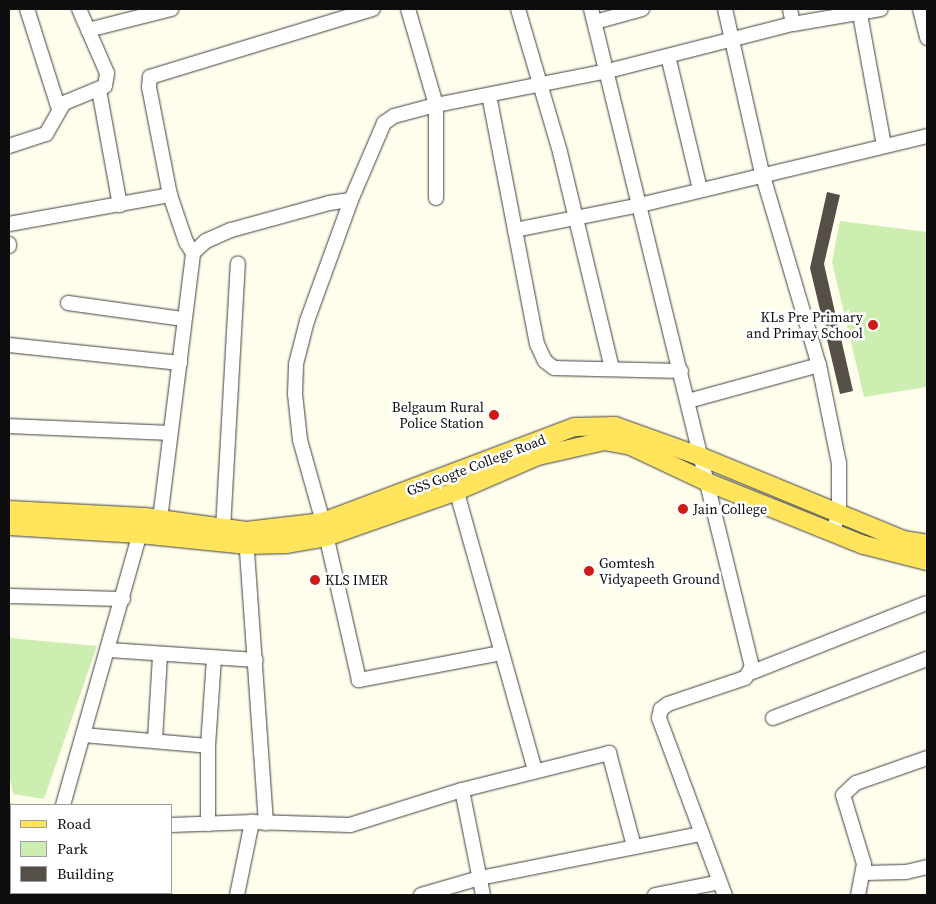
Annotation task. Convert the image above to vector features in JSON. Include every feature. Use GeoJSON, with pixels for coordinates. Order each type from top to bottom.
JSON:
{"type":"FeatureCollection","features":[{"type":"Feature","properties":{"kind":"main road","name":"GSS Gogte College Road"},"geometry":{"type":"LineString","coordinates":[[9,510],[152,518],[223,529],[246,538],[324,530],[454,483],[559,442],[575,427],[615,426],[702,457],[903,540],[927,544]]}},
{"type":"Feature","properties":{"kind":"main road"},"geometry":{"type":"LineString","coordinates":[[559,442],[616,442],[707,482],[864,545],[927,561]]}},
{"type":"Feature","properties":{"kind":"main road"},"geometry":{"type":"LineString","coordinates":[[9,526],[246,538]]}},
{"type":"Feature","properties":{"kind":"street"},"geometry":{"type":"LineString","coordinates":[[27,9],[59,109]]}},
{"type":"Feature","properties":{"kind":"street"},"geometry":{"type":"LineString","coordinates":[[9,146],[46,134],[59,109],[75,97],[99,90],[108,80],[107,73],[79,9]]}},
{"type":"Feature","properties":{"kind":"street"},"geometry":{"type":"LineString","coordinates":[[88,30],[171,9]]}},
{"type":"Feature","properties":{"kind":"street"},"geometry":{"type":"LineString","coordinates":[[193,254],[186,242],[170,195],[149,87],[150,77],[373,9]]}},
{"type":"Feature","properties":{"kind":"street"},"geometry":{"type":"LineString","coordinates":[[408,9],[436,105],[436,198]]}},
{"type":"Feature","properties":{"kind":"street"},"geometry":{"type":"LineString","coordinates":[[518,9],[575,218],[612,369]]}},
{"type":"Feature","properties":{"kind":"street"},"geometry":{"type":"LineString","coordinates":[[642,9],[593,15],[702,457],[752,667],[750,673]]}},
{"type":"Feature","properties":{"kind":"street"},"geometry":{"type":"LineString","coordinates":[[725,9],[762,174],[819,365],[839,463],[839,514],[832,532]]}},
{"type":"Feature","properties":{"kind":"street"},"geometry":{"type":"LineString","coordinates":[[790,9],[793,24]]}},
{"type":"Feature","properties":{"kind":"street"},"geometry":{"type":"LineString","coordinates":[[501,653],[359,680],[324,530],[300,440],[295,394],[296,364],[308,320],[352,200],[384,123],[394,116],[436,105],[608,71],[730,38],[793,24],[859,11],[881,9]]}},
{"type":"Feature","properties":{"kind":"street"},"geometry":{"type":"LineString","coordinates":[[920,9],[927,38]]}},
{"type":"Feature","properties":{"kind":"street"},"geometry":{"type":"LineString","coordinates":[[859,11],[884,145]]}},
{"type":"Feature","properties":{"kind":"street"},"geometry":{"type":"LineString","coordinates":[[668,56],[700,189]]}},
{"type":"Feature","properties":{"kind":"street"},"geometry":{"type":"LineString","coordinates":[[99,90],[120,205]]}},
{"type":"Feature","properties":{"kind":"street"},"geometry":{"type":"LineString","coordinates":[[489,95],[536,344],[545,361],[554,368],[680,371]]}},
{"type":"Feature","properties":{"kind":"street"},"geometry":{"type":"LineString","coordinates":[[515,230],[640,205],[762,174],[927,136]]}},
{"type":"Feature","properties":{"kind":"street"},"geometry":{"type":"LineString","coordinates":[[9,224],[170,195]]}},
{"type":"Feature","properties":{"kind":"street"},"geometry":{"type":"LineString","coordinates":[[63,804],[109,650],[139,534],[152,518],[170,433],[193,254],[206,241],[231,230],[329,203],[352,200]]}},
{"type":"Feature","properties":{"kind":"street"},"geometry":{"type":"LineString","coordinates":[[223,529],[238,263]]}},
{"type":"Feature","properties":{"kind":"street"},"geometry":{"type":"LineString","coordinates":[[68,303],[184,319]]}},
{"type":"Feature","properties":{"kind":"street"},"geometry":{"type":"LineString","coordinates":[[9,345],[180,363]]}},
{"type":"Feature","properties":{"kind":"street"},"geometry":{"type":"LineString","coordinates":[[688,401],[819,365]]}},
{"type":"Feature","properties":{"kind":"street"},"geometry":{"type":"LineString","coordinates":[[9,426],[170,433]]}},
{"type":"Feature","properties":{"kind":"street"},"geometry":{"type":"LineString","coordinates":[[454,483],[535,771]]}},
{"type":"Feature","properties":{"kind":"street"},"geometry":{"type":"LineString","coordinates":[[246,538],[266,823]]}},
{"type":"Feature","properties":{"kind":"street"},"geometry":{"type":"LineString","coordinates":[[9,596],[123,599]]}},
{"type":"Feature","properties":{"kind":"street"},"geometry":{"type":"LineString","coordinates":[[655,895],[722,889],[663,731],[661,709],[927,603]]}},
{"type":"Feature","properties":{"kind":"street"},"geometry":{"type":"LineString","coordinates":[[109,650],[214,659],[256,660]]}},
{"type":"Feature","properties":{"kind":"street"},"geometry":{"type":"LineString","coordinates":[[155,740],[160,655]]}},
{"type":"Feature","properties":{"kind":"street"},"geometry":{"type":"LineString","coordinates":[[208,824],[208,746],[214,659]]}},
{"type":"Feature","properties":{"kind":"street"},"geometry":{"type":"LineString","coordinates":[[773,718],[927,659]]}},
{"type":"Feature","properties":{"kind":"street"},"geometry":{"type":"LineString","coordinates":[[83,735],[208,746]]}},
{"type":"Feature","properties":{"kind":"street"},"geometry":{"type":"LineString","coordinates":[[172,825],[252,822],[350,825],[462,790],[609,753],[634,846]]}},
{"type":"Feature","properties":{"kind":"street"},"geometry":{"type":"LineString","coordinates":[[858,895],[864,873],[843,795],[856,783],[927,758]]}},
{"type":"Feature","properties":{"kind":"street"},"geometry":{"type":"LineString","coordinates":[[462,790],[483,895]]}},
{"type":"Feature","properties":{"kind":"street"},"geometry":{"type":"LineString","coordinates":[[9,812],[10,830]]}},
{"type":"Feature","properties":{"kind":"street"},"geometry":{"type":"LineString","coordinates":[[237,895],[252,822]]}},
{"type":"Feature","properties":{"kind":"street"},"geometry":{"type":"LineString","coordinates":[[421,895],[480,878],[700,834]]}},
{"type":"Feature","properties":{"kind":"street"},"geometry":{"type":"LineString","coordinates":[[864,873],[906,872],[927,867]]}},
{"type":"Feature","properties":{"kind":"green space"},"geometry":{"type":"Polygon","coordinates":[[[840,221],[927,232],[927,387],[864,397],[832,262],[840,221]]]}},
{"type":"Feature","properties":{"kind":"green space"},"geometry":{"type":"Polygon","coordinates":[[[9,638],[97,646],[44,799],[13,794],[9,773],[9,638]]]}},
{"type":"Feature","properties":{"kind":"building"},"geometry":{"type":"Polygon","coordinates":[[[827,192],[840,195],[824,264],[853,391],[840,394],[810,268],[827,192]]]}},
{"type":"Feature","properties":{"kind":"place","name":"KLs Pre Primary and Primay School"},"geometry":{"type":"Point","coordinates":[873,325]}},
{"type":"Feature","properties":{"kind":"place","name":"Belgaum Rural Police Station"},"geometry":{"type":"Point","coordinates":[494,415]}},
{"type":"Feature","properties":{"kind":"place","name":"Jain College"},"geometry":{"type":"Point","coordinates":[683,509]}},
{"type":"Feature","properties":{"kind":"place","name":"Gomtesh Vidyapeeth Ground"},"geometry":{"type":"Point","coordinates":[589,571]}},
{"type":"Feature","properties":{"kind":"place","name":"KLS IMER"},"geometry":{"type":"Point","coordinates":[315,580]}}]}
